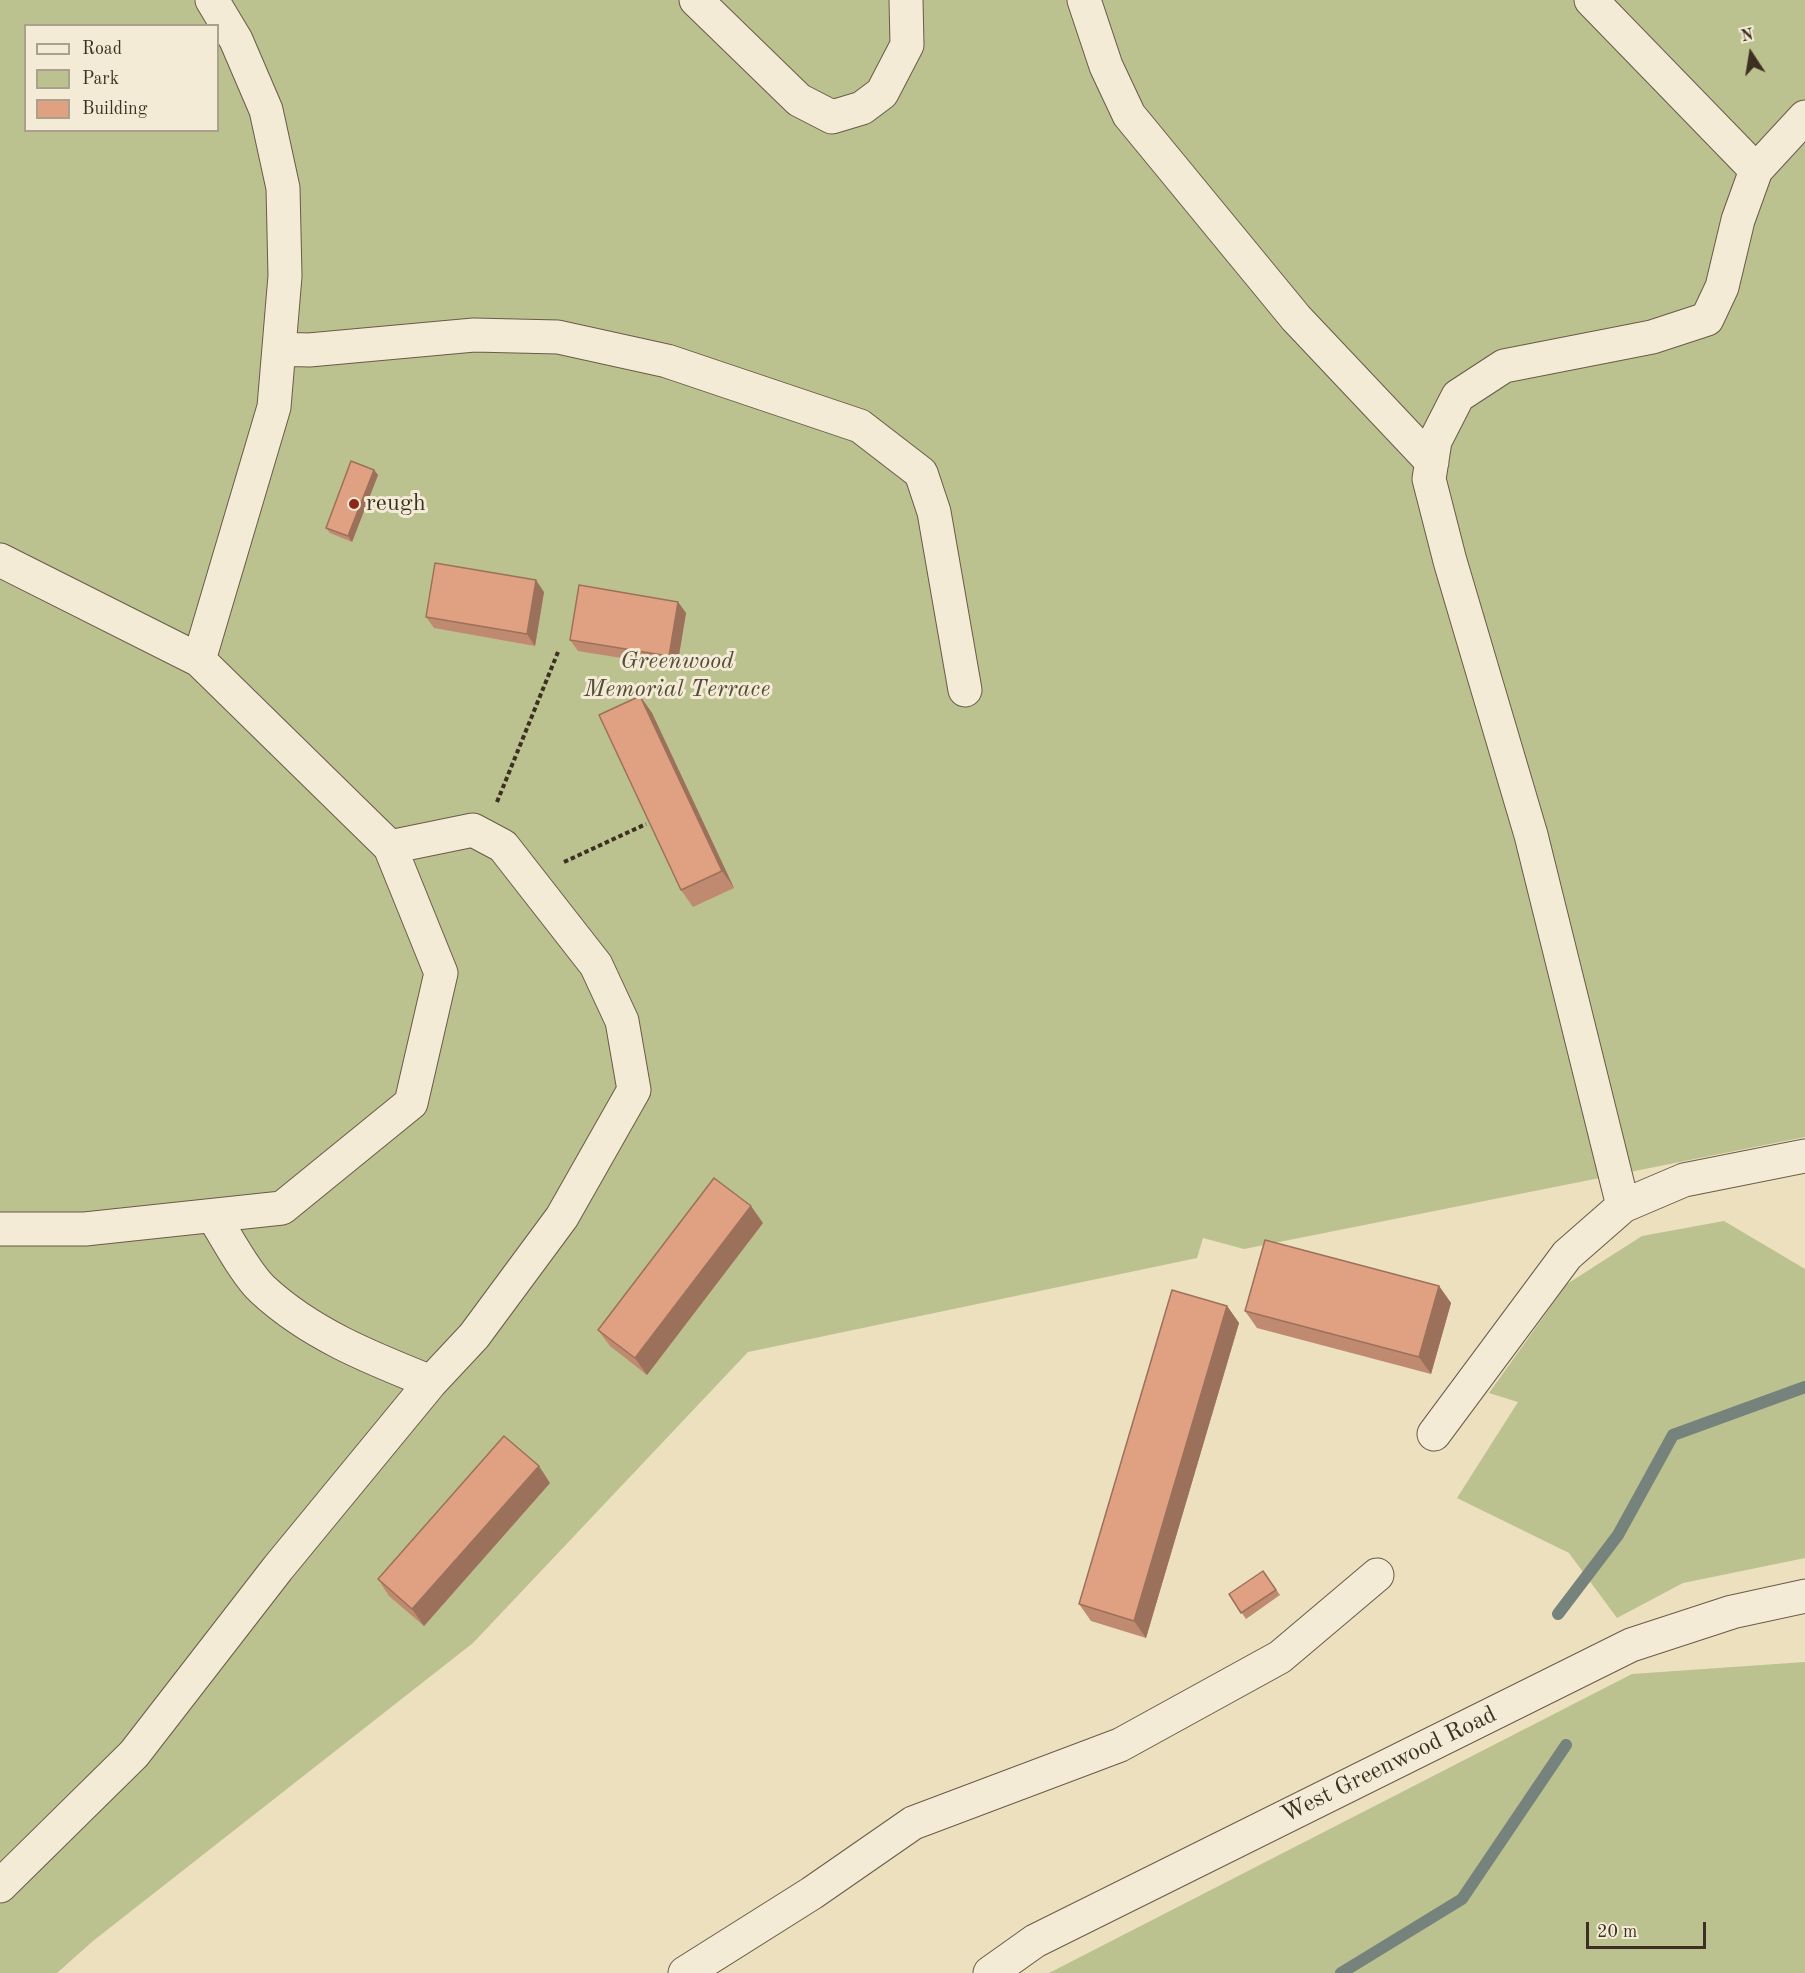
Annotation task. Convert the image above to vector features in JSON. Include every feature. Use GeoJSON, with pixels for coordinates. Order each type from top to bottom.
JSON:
{"type":"FeatureCollection","features":[{"type":"Feature","properties":{"kind":"street"},"geometry":{"type":"LineString","coordinates":[[199,660],[274,407],[285,276],[283,188],[266,110],[236,40],[212,0]]}},
{"type":"Feature","properties":{"kind":"street"},"geometry":{"type":"LineString","coordinates":[[696,0],[799,100],[832,117],[862,108],[882,93],[907,45],[906,0]]}},
{"type":"Feature","properties":{"kind":"street"},"geometry":{"type":"LineString","coordinates":[[1084,0],[1106,66],[1129,115],[1296,318],[1432,462]]}},
{"type":"Feature","properties":{"kind":"street"},"geometry":{"type":"LineString","coordinates":[[1591,0],[1756,170]]}},
{"type":"Feature","properties":{"kind":"street"},"geometry":{"type":"LineString","coordinates":[[1623,1206],[1531,835],[1450,561],[1429,480],[1435,441],[1458,396],[1504,366],[1652,336],[1707,318],[1722,287],[1738,220],[1756,170],[1805,117]]}},
{"type":"Feature","properties":{"kind":"street"},"geometry":{"type":"LineString","coordinates":[[279,349],[309,350],[474,335],[558,337],[668,361],[860,426],[921,473],[934,512],[965,690]]}},
{"type":"Feature","properties":{"kind":"street"},"geometry":{"type":"LineString","coordinates":[[0,560],[199,660],[390,847],[441,973],[411,1103],[282,1208],[85,1229],[0,1229]]}},
{"type":"Feature","properties":{"kind":"street"},"geometry":{"type":"LineString","coordinates":[[2,1882],[134,1754],[278,1568],[431,1382],[474,1336],[562,1216],[634,1090],[622,1021],[596,965],[503,846],[473,830],[390,847]]}},
{"type":"Feature","properties":{"kind":"street"},"geometry":{"type":"LineString","coordinates":[[1434,1434],[1567,1255],[1623,1206],[1684,1180],[1805,1156]]}},
{"type":"Feature","properties":{"kind":"street"},"geometry":{"type":"LineString","coordinates":[[213,1216],[260,1288],[308,1324],[361,1355],[431,1382]]}},
{"type":"Feature","properties":{"kind":"street"},"geometry":{"type":"LineString","coordinates":[[685,1973],[812,1893],[913,1823],[1120,1745],[1280,1657],[1377,1575]]}},
{"type":"Feature","properties":{"kind":"street","name":"West Greenwood Road"},"geometry":{"type":"LineString","coordinates":[[990,1973],[1035,1941],[1631,1645],[1732,1611],[1805,1596]]}},
{"type":"Feature","properties":{"kind":"path"},"geometry":{"type":"LineString","coordinates":[[484,836],[558,652]]}},
{"type":"Feature","properties":{"kind":"path"},"geometry":{"type":"LineString","coordinates":[[528,879],[646,824]]}},
{"type":"Feature","properties":{"kind":"green space","name":"Greenwood Memorial Terrace"},"geometry":{"type":"Polygon","coordinates":[[[0,0],[1805,0],[1805,1137],[1244,1249],[1203,1238],[1197,1258],[748,1352],[473,1643],[93,1941],[57,1973],[0,1973],[0,0]]]}},
{"type":"Feature","properties":{"kind":"green space"},"geometry":{"type":"Polygon","coordinates":[[[1724,1221],[1805,1269],[1805,1558],[1683,1583],[1617,1618],[1569,1553],[1457,1498],[1518,1402],[1489,1393],[1567,1284],[1642,1236],[1724,1221]]]}},
{"type":"Feature","properties":{"kind":"green space"},"geometry":{"type":"Polygon","coordinates":[[[1805,1662],[1805,1973],[1049,1973],[1632,1674],[1805,1662]]]}},
{"type":"Feature","properties":{"kind":"building","name":"reugh"},"geometry":{"type":"Polygon","coordinates":[[[351,461],[374,470],[348,536],[326,528],[351,461]]]}},
{"type":"Feature","properties":{"kind":"building"},"geometry":{"type":"Polygon","coordinates":[[[435,563],[536,580],[527,634],[426,617],[435,563]]]}},
{"type":"Feature","properties":{"kind":"building"},"geometry":{"type":"Polygon","coordinates":[[[579,585],[678,602],[669,656],[570,640],[579,585]]]}},
{"type":"Feature","properties":{"kind":"building"},"geometry":{"type":"Polygon","coordinates":[[[640,696],[722,871],[681,890],[599,715],[640,696]]]}},
{"type":"Feature","properties":{"kind":"building"},"geometry":{"type":"Polygon","coordinates":[[[714,1178],[751,1206],[635,1358],[598,1330],[714,1178]]]}},
{"type":"Feature","properties":{"kind":"building"},"geometry":{"type":"Polygon","coordinates":[[[1265,1240],[1439,1286],[1419,1357],[1245,1311],[1265,1240]]]}},
{"type":"Feature","properties":{"kind":"building"},"geometry":{"type":"Polygon","coordinates":[[[1172,1290],[1227,1306],[1134,1621],[1079,1604],[1172,1290]]]}},
{"type":"Feature","properties":{"kind":"building"},"geometry":{"type":"Polygon","coordinates":[[[504,1436],[539,1466],[412,1609],[378,1579],[504,1436]]]}},
{"type":"Feature","properties":{"kind":"building"},"geometry":{"type":"Polygon","coordinates":[[[1263,1571],[1276,1590],[1241,1613],[1229,1594],[1263,1571]]]}},
{"type":"Feature","properties":{"kind":"waterway"},"geometry":{"type":"LineString","coordinates":[[1558,1614],[1618,1535],[1673,1435],[1805,1387]]}},
{"type":"Feature","properties":{"kind":"waterway"},"geometry":{"type":"LineString","coordinates":[[1341,1973],[1462,1899],[1566,1745]]}},
{"type":"Feature","properties":{"kind":"place","name":"reugh"},"geometry":{"type":"Point","coordinates":[354,504]}}]}
